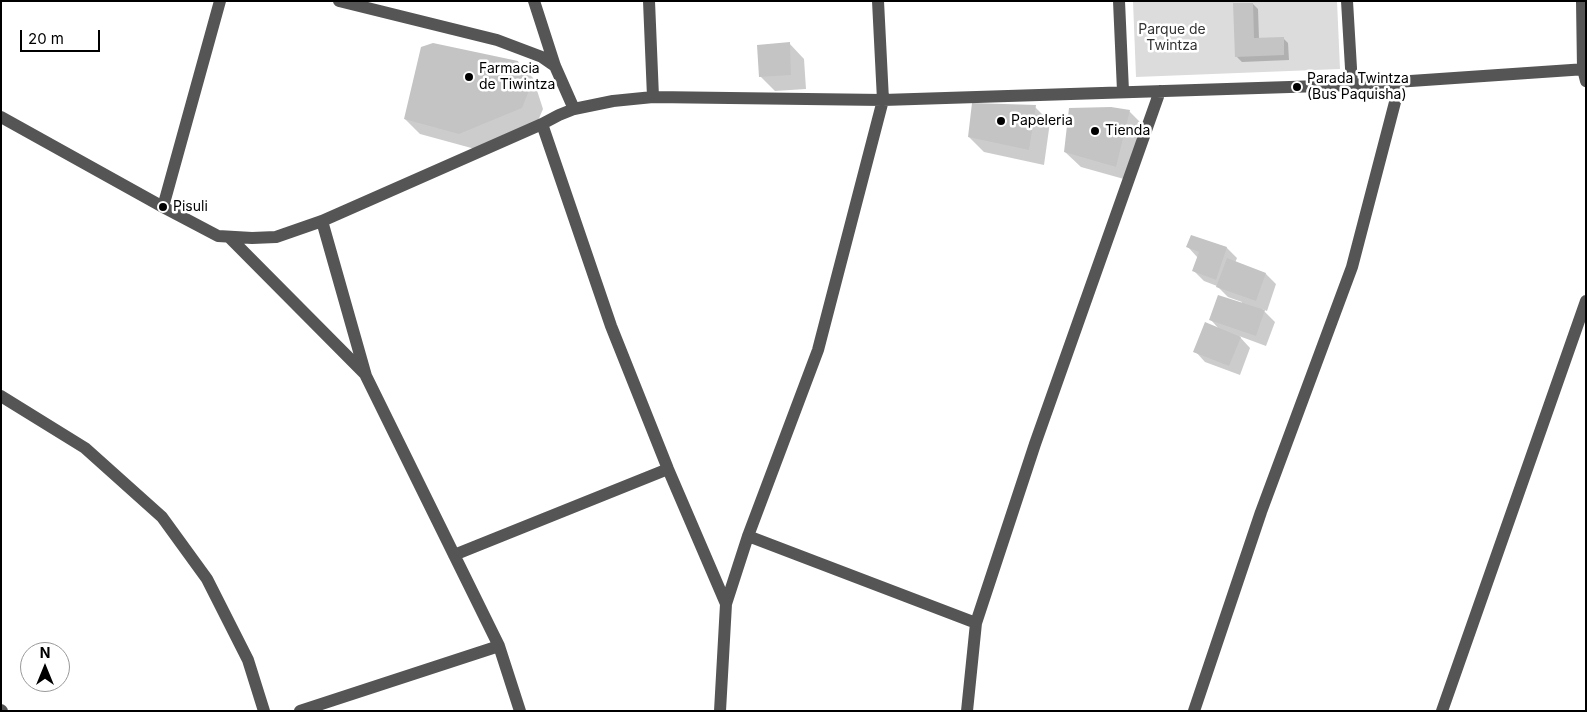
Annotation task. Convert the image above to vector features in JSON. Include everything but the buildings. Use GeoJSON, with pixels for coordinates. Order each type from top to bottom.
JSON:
{"type":"FeatureCollection","features":[{"type":"Feature","properties":{"kind":"street"},"geometry":{"type":"LineString","coordinates":[[163,207],[220,1]]}},
{"type":"Feature","properties":{"kind":"street"},"geometry":{"type":"LineString","coordinates":[[339,1],[497,40],[542,58],[556,66]]}},
{"type":"Feature","properties":{"kind":"street"},"geometry":{"type":"LineString","coordinates":[[534,1],[556,66],[574,109]]}},
{"type":"Feature","properties":{"kind":"street"},"geometry":{"type":"LineString","coordinates":[[650,1],[653,97]]}},
{"type":"Feature","properties":{"kind":"street"},"geometry":{"type":"LineString","coordinates":[[720,711],[726,604],[748,536],[818,350],[883,100],[878,1]]}},
{"type":"Feature","properties":{"kind":"street"},"geometry":{"type":"LineString","coordinates":[[1119,1],[1123,91]]}},
{"type":"Feature","properties":{"kind":"street"},"geometry":{"type":"LineString","coordinates":[[1347,1],[1352,85]]}},
{"type":"Feature","properties":{"kind":"street"},"geometry":{"type":"LineString","coordinates":[[1,116],[218,236],[230,238],[276,237],[322,222],[574,109],[653,97],[883,100],[1352,85],[1585,73],[1582,1]]}},
{"type":"Feature","properties":{"kind":"street"},"geometry":{"type":"LineString","coordinates":[[1194,711],[1261,512],[1352,267],[1400,83]]}},
{"type":"Feature","properties":{"kind":"street"},"geometry":{"type":"LineString","coordinates":[[967,711],[976,623],[1035,444],[1160,91]]}},
{"type":"Feature","properties":{"kind":"street"},"geometry":{"type":"LineString","coordinates":[[542,124],[611,326],[668,469],[726,604]]}},
{"type":"Feature","properties":{"kind":"street"},"geometry":{"type":"LineString","coordinates":[[322,222],[366,376],[499,646],[520,711]]}},
{"type":"Feature","properties":{"kind":"street"},"geometry":{"type":"LineString","coordinates":[[230,238],[366,376]]}},
{"type":"Feature","properties":{"kind":"street"},"geometry":{"type":"LineString","coordinates":[[1442,711],[1586,301]]}},
{"type":"Feature","properties":{"kind":"street"},"geometry":{"type":"LineString","coordinates":[[1,396],[84,448],[162,516],[207,579],[248,660],[264,711]]}},
{"type":"Feature","properties":{"kind":"street"},"geometry":{"type":"LineString","coordinates":[[454,555],[668,469]]}},
{"type":"Feature","properties":{"kind":"street"},"geometry":{"type":"LineString","coordinates":[[748,536],[976,623]]}},
{"type":"Feature","properties":{"kind":"street"},"geometry":{"type":"LineString","coordinates":[[300,711],[499,646]]}},
{"type":"Feature","properties":{"kind":"green space","name":"Parque de Twintza"},"geometry":{"type":"Polygon","coordinates":[[[1133,1],[1337,1],[1340,69],[1136,77],[1133,1]]]}},
{"type":"Feature","properties":{"kind":"place","name":"Farmacia de Tiwintza"},"geometry":{"type":"Point","coordinates":[469,77]}},
{"type":"Feature","properties":{"kind":"place","name":"Parada Twintza (Bus Paquisha)"},"geometry":{"type":"Point","coordinates":[1297,87]}},
{"type":"Feature","properties":{"kind":"place","name":"Papeleria"},"geometry":{"type":"Point","coordinates":[1001,121]}},
{"type":"Feature","properties":{"kind":"place","name":"Tienda"},"geometry":{"type":"Point","coordinates":[1095,131]}},
{"type":"Feature","properties":{"kind":"place","name":"Pisuli"},"geometry":{"type":"Point","coordinates":[163,207]}}]}
